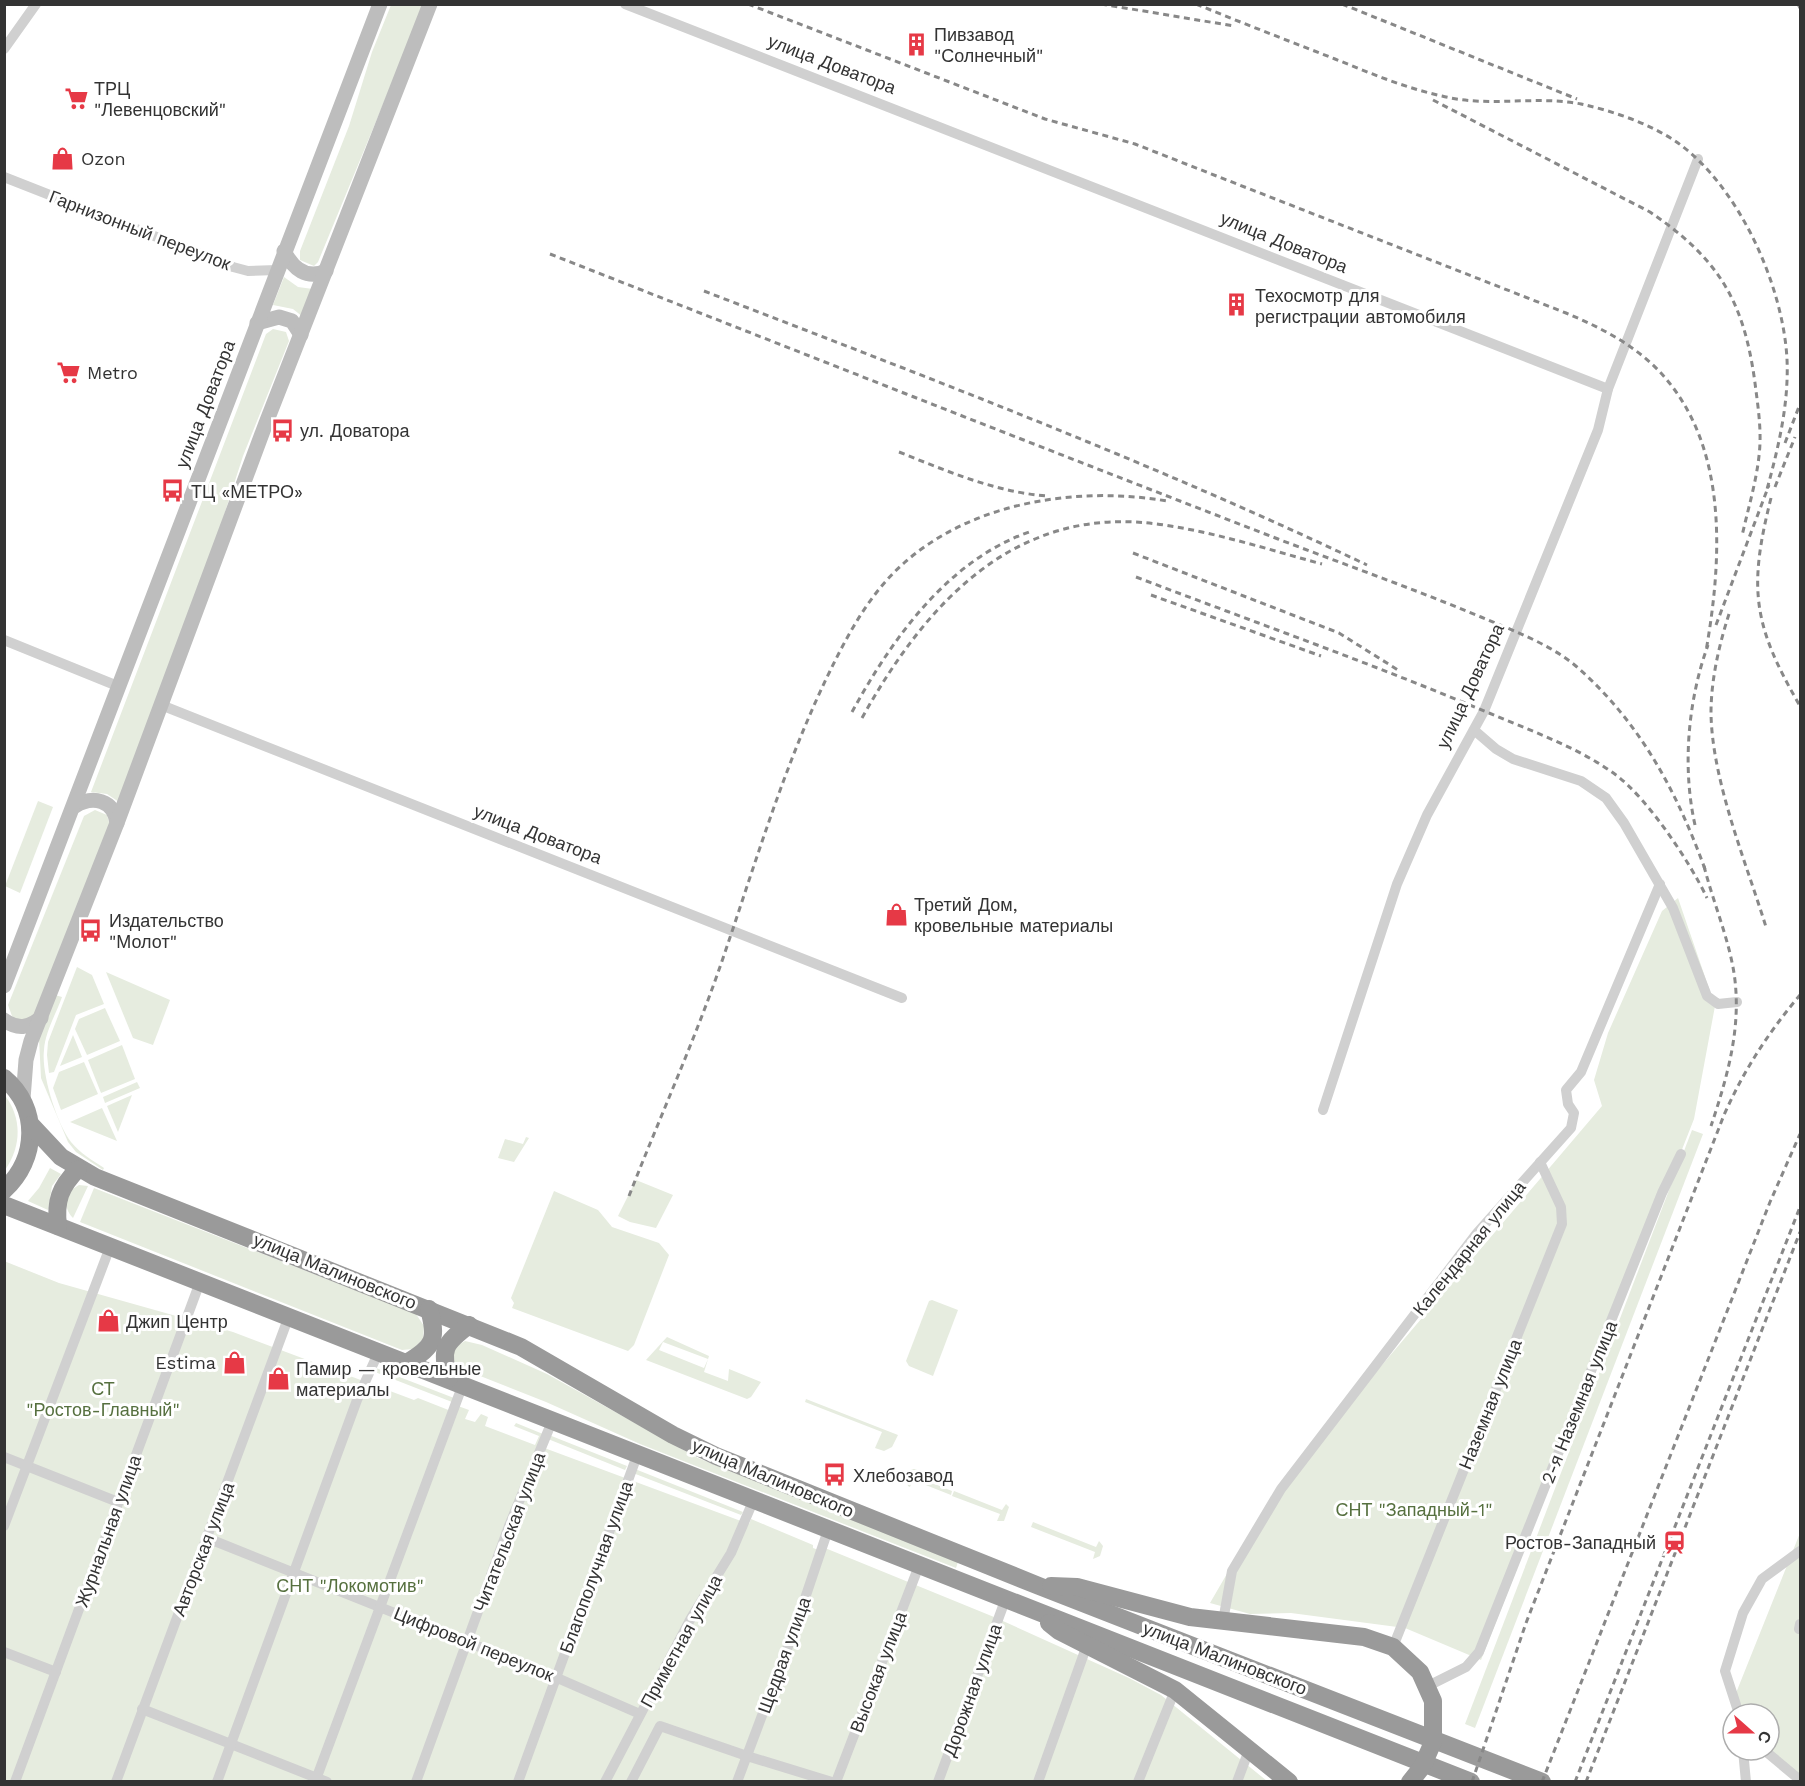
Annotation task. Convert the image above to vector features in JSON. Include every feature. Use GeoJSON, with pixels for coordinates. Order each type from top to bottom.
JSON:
{"type":"FeatureCollection","features":[{"type":"Feature","properties":{"kind":"highway"},"geometry":{"type":"LineString","coordinates":[[4,1077],[22,1099],[31,1125],[31,1139],[22,1169],[4,1190]]}},
{"type":"Feature","properties":{"kind":"highway","name":"улица Малиновского"},"geometry":{"type":"LineString","coordinates":[[31,1125],[61,1157],[78,1169],[429,1308],[544,1358],[673,1436],[716,1456],[1039,1586],[1542,1782]]}},
{"type":"Feature","properties":{"kind":"highway"},"geometry":{"type":"LineString","coordinates":[[58,1226],[56,1211],[59,1191],[78,1169]]}},
{"type":"Feature","properties":{"kind":"highway","name":"улица Малиновского"},"geometry":{"type":"LineString","coordinates":[[4,1205],[829,1527],[1471,1782]]}},
{"type":"Feature","properties":{"kind":"highway"},"geometry":{"type":"LineString","coordinates":[[408,1362],[421,1354],[432,1342],[433,1326],[429,1308]]}},
{"type":"Feature","properties":{"kind":"highway"},"geometry":{"type":"LineString","coordinates":[[456,1381],[445,1364],[446,1349],[450,1341],[470,1325]]}},
{"type":"Feature","properties":{"kind":"highway"},"geometry":{"type":"LineString","coordinates":[[1039,1586],[1077,1587],[1161,1611],[1223,1621],[1364,1637],[1393,1647],[1411,1662],[1428,1686],[1435,1714],[1433,1742],[1429,1755],[1410,1782]]}},
{"type":"Feature","properties":{"kind":"highway"},"geometry":{"type":"LineString","coordinates":[[1032,1608],[1054,1628],[1175,1690],[1290,1782]]}},
{"type":"Feature","properties":{"kind":"street"},"geometry":{"type":"LineString","coordinates":[[4,49],[36,4]]}},
{"type":"Feature","properties":{"kind":"street","name":"улица Доватора"},"geometry":{"type":"LineString","coordinates":[[4,986],[75,806],[284,251],[380,4]]}},
{"type":"Feature","properties":{"kind":"street"},"geometry":{"type":"LineString","coordinates":[[22,1099],[26,1060],[41,1018],[301,335],[430,4]]}},
{"type":"Feature","properties":{"kind":"street","name":"улица Доватора"},"geometry":{"type":"LineString","coordinates":[[625,4],[1608,389],[1598,430],[1474,730],[1427,815],[1397,884],[1323,1110]]}},
{"type":"Feature","properties":{"kind":"street"},"geometry":{"type":"LineString","coordinates":[[1608,389],[1698,159]]}},
{"type":"Feature","properties":{"kind":"street","name":"Гарнизонный переулок"},"geometry":{"type":"LineString","coordinates":[[4,177],[233,267],[248,271],[277,270]]}},
{"type":"Feature","properties":{"kind":"street"},"geometry":{"type":"LineString","coordinates":[[284,251],[290,263],[305,274],[317,275],[326,271]]}},
{"type":"Feature","properties":{"kind":"street"},"geometry":{"type":"LineString","coordinates":[[257,323],[279,317],[292,321],[301,335]]}},
{"type":"Feature","properties":{"kind":"street"},"geometry":{"type":"LineString","coordinates":[[4,640],[120,687]]}},
{"type":"Feature","properties":{"kind":"street","name":"улица Доватора"},"geometry":{"type":"LineString","coordinates":[[161,705],[902,998]]}},
{"type":"Feature","properties":{"kind":"street"},"geometry":{"type":"LineString","coordinates":[[1474,730],[1496,749],[1513,759],[1581,781],[1606,798],[1673,908],[1707,996],[1718,1004],[1737,1002]]}},
{"type":"Feature","properties":{"kind":"street"},"geometry":{"type":"LineString","coordinates":[[75,806],[89,800],[104,802],[114,810],[117,823]]}},
{"type":"Feature","properties":{"kind":"street","name":"Календарная улица"},"geometry":{"type":"LineString","coordinates":[[1223,1621],[1226,1594],[1232,1571],[1281,1489],[1477,1233],[1571,1128],[1574,1113],[1568,1104],[1566,1090],[1581,1072],[1660,884]]}},
{"type":"Feature","properties":{"kind":"street"},"geometry":{"type":"LineString","coordinates":[[4,1020],[21,1028],[41,1018]]}},
{"type":"Feature","properties":{"kind":"street","name":"2-я Наземная улица"},"geometry":{"type":"LineString","coordinates":[[1428,1686],[1472,1663],[1479,1652],[1662,1193],[1681,1154]]}},
{"type":"Feature","properties":{"kind":"street","name":"Наземная улица"},"geometry":{"type":"LineString","coordinates":[[1393,1647],[1562,1224],[1561,1207],[1540,1162]]}},
{"type":"Feature","properties":{"kind":"street"},"geometry":{"type":"LineString","coordinates":[[4,1526],[110,1247]]}},
{"type":"Feature","properties":{"kind":"street","name":"Журнальная улица"},"geometry":{"type":"LineString","coordinates":[[15,1782],[200,1281]]}},
{"type":"Feature","properties":{"kind":"street","name":"Авторская улица"},"geometry":{"type":"LineString","coordinates":[[116,1782],[289,1316]]}},
{"type":"Feature","properties":{"kind":"street"},"geometry":{"type":"LineString","coordinates":[[217,1782],[357,1400],[379,1351]]}},
{"type":"Feature","properties":{"kind":"street"},"geometry":{"type":"LineString","coordinates":[[142,1709],[320,1780],[456,1381]]}},
{"type":"Feature","properties":{"kind":"street","name":"Читательская улица"},"geometry":{"type":"LineString","coordinates":[[416,1782],[553,1419]]}},
{"type":"Feature","properties":{"kind":"street","name":"Благополучная улица"},"geometry":{"type":"LineString","coordinates":[[518,1782],[638,1453]]}},
{"type":"Feature","properties":{"kind":"street"},"geometry":{"type":"LineString","coordinates":[[4,1457],[118,1502]]}},
{"type":"Feature","properties":{"kind":"street","name":"Приметная улица"},"geometry":{"type":"LineString","coordinates":[[605,1782],[690,1618],[731,1553],[754,1499]]}},
{"type":"Feature","properties":{"kind":"street","name":"Щедрая улица"},"geometry":{"type":"LineString","coordinates":[[737,1782],[829,1527]]}},
{"type":"Feature","properties":{"kind":"street","name":"Цифровой переулок"},"geometry":{"type":"LineString","coordinates":[[207,1538],[555,1677],[640,1714]]}},
{"type":"Feature","properties":{"kind":"street"},"geometry":{"type":"LineString","coordinates":[[1735,1702],[1725,1671],[1743,1613],[1762,1579],[1800,1551]]}},
{"type":"Feature","properties":{"kind":"street","name":"Высокая улица"},"geometry":{"type":"LineString","coordinates":[[834,1782],[920,1563]]}},
{"type":"Feature","properties":{"kind":"street","name":"Дорожная улица"},"geometry":{"type":"LineString","coordinates":[[938,1782],[1006,1598]]}},
{"type":"Feature","properties":{"kind":"street"},"geometry":{"type":"LineString","coordinates":[[1038,1782],[1087,1646]]}},
{"type":"Feature","properties":{"kind":"street"},"geometry":{"type":"LineString","coordinates":[[4,1653],[56,1672]]}},
{"type":"Feature","properties":{"kind":"street"},"geometry":{"type":"LineString","coordinates":[[1138,1782],[1175,1690]]}},
{"type":"Feature","properties":{"kind":"street"},"geometry":{"type":"LineString","coordinates":[[631,1782],[660,1726],[747,1756],[834,1782]]}},
{"type":"Feature","properties":{"kind":"street"},"geometry":{"type":"LineString","coordinates":[[1238,1782],[1249,1749]]}},
{"type":"Feature","properties":{"kind":"street"},"geometry":{"type":"LineString","coordinates":[[1744,1762],[1746,1782]]}},
{"type":"Feature","properties":{"kind":"street"},"geometry":{"type":"LineString","coordinates":[[1780,1762],[1798,1775]]}},
{"type":"Feature","properties":{"kind":"green space"},"geometry":{"type":"Polygon","coordinates":[[[391,5],[424,5],[318,262],[314,266],[300,260],[300,251],[349,126],[372,52],[391,5]]]}},
{"type":"Feature","properties":{"kind":"green space"},"geometry":{"type":"Polygon","coordinates":[[[284,277],[298,287],[313,289],[303,317],[293,309],[273,305],[284,277]]]}},
{"type":"Feature","properties":{"kind":"green space"},"geometry":{"type":"Polygon","coordinates":[[[273,329],[286,332],[289,341],[243,456],[217,537],[119,802],[107,794],[91,792],[266,334],[273,329]]]}},
{"type":"Feature","properties":{"kind":"green space"},"geometry":{"type":"Polygon","coordinates":[[[38,801],[53,807],[20,893],[5,886],[38,801]]]}},
{"type":"Feature","properties":{"kind":"green space"},"geometry":{"type":"Polygon","coordinates":[[[95,810],[107,815],[110,826],[33,1018],[16,1020],[8,1005],[84,816],[95,810]]]}},
{"type":"Feature","properties":{"kind":"green space","name":"СНТ \"Западный-1\""},"geometry":{"type":"Polygon","coordinates":[[[1678,898],[1715,1006],[1694,1119],[1481,1660],[1405,1628],[1291,1613],[1250,1614],[1210,1603],[1275,1491],[1602,1106],[1594,1080],[1608,1033],[1662,911],[1678,898]]]}},
{"type":"Feature","properties":{"kind":"green space"},"geometry":{"type":"Polygon","coordinates":[[[77,967],[92,975],[104,1004],[76,1015],[54,1072],[49,1073],[48,1042],[77,967]]]}},
{"type":"Feature","properties":{"kind":"green space"},"geometry":{"type":"Polygon","coordinates":[[[106,972],[170,1000],[153,1045],[133,1038],[106,972]]]}},
{"type":"Feature","properties":{"kind":"green space"},"geometry":{"type":"Polygon","coordinates":[[[55,995],[62,997],[44,1050],[45,1072],[51,1098],[60,1123],[71,1142],[104,1168],[103,1170],[76,1152],[68,1142],[41,1078],[39,1039],[55,995]]]}},
{"type":"Feature","properties":{"kind":"green space"},"geometry":{"type":"Polygon","coordinates":[[[105,1008],[120,1041],[87,1055],[75,1029],[79,1019],[105,1008]]]}},
{"type":"Feature","properties":{"kind":"green space"},"geometry":{"type":"Polygon","coordinates":[[[73,1035],[82,1057],[60,1066],[73,1035]]]}},
{"type":"Feature","properties":{"kind":"green space"},"geometry":{"type":"Polygon","coordinates":[[[122,1045],[135,1079],[101,1093],[88,1060],[122,1045]]]}},
{"type":"Feature","properties":{"kind":"green space"},"geometry":{"type":"Polygon","coordinates":[[[84,1062],[98,1094],[61,1110],[53,1088],[59,1072],[84,1062]]]}},
{"type":"Feature","properties":{"kind":"green space"},"geometry":{"type":"Polygon","coordinates":[[[137,1082],[140,1088],[105,1103],[103,1097],[137,1082]]]}},
{"type":"Feature","properties":{"kind":"green space"},"geometry":{"type":"Polygon","coordinates":[[[4,1094],[14,1112],[18,1132],[15,1151],[5,1170],[4,1094]]]}},
{"type":"Feature","properties":{"kind":"green space"},"geometry":{"type":"Polygon","coordinates":[[[132,1095],[118,1132],[107,1106],[132,1095]]]}},
{"type":"Feature","properties":{"kind":"green space"},"geometry":{"type":"Polygon","coordinates":[[[102,1108],[117,1141],[70,1122],[102,1108]]]}},
{"type":"Feature","properties":{"kind":"green space"},"geometry":{"type":"Polygon","coordinates":[[[1692,1130],[1703,1134],[1475,1728],[1465,1724],[1692,1130]]]}},
{"type":"Feature","properties":{"kind":"green space"},"geometry":{"type":"Polygon","coordinates":[[[526,1137],[529,1138],[514,1162],[498,1158],[505,1139],[523,1144],[526,1137]]]}},
{"type":"Feature","properties":{"kind":"green space"},"geometry":{"type":"Polygon","coordinates":[[[50,1168],[61,1174],[52,1186],[48,1210],[28,1201],[39,1188],[50,1168]]]}},
{"type":"Feature","properties":{"kind":"green space"},"geometry":{"type":"Polygon","coordinates":[[[636,1180],[673,1195],[656,1228],[630,1222],[618,1216],[636,1180]]]}},
{"type":"Feature","properties":{"kind":"green space"},"geometry":{"type":"Polygon","coordinates":[[[79,1185],[88,1186],[73,1218],[66,1205],[68,1196],[79,1185]]]}},
{"type":"Feature","properties":{"kind":"green space"},"geometry":{"type":"Polygon","coordinates":[[[94,1188],[416,1314],[424,1326],[423,1339],[413,1349],[402,1350],[80,1222],[94,1188]]]}},
{"type":"Feature","properties":{"kind":"green space"},"geometry":{"type":"Polygon","coordinates":[[[554,1191],[598,1210],[612,1227],[659,1243],[669,1255],[634,1345],[628,1351],[512,1308],[514,1303],[511,1298],[554,1191]]]}},
{"type":"Feature","properties":{"kind":"green space"},"geometry":{"type":"Polygon","coordinates":[[[4,1261],[59,1283],[233,1332],[414,1400],[418,1398],[451,1411],[458,1406],[469,1410],[465,1419],[475,1422],[481,1414],[488,1417],[485,1426],[535,1445],[539,1436],[514,1426],[516,1423],[543,1434],[539,1446],[749,1524],[751,1519],[813,1545],[813,1548],[824,1552],[825,1548],[994,1617],[1129,1678],[1161,1695],[1267,1781],[5,1781],[4,1261]]]}},
{"type":"Feature","properties":{"kind":"green space"},"geometry":{"type":"Polygon","coordinates":[[[932,1300],[958,1310],[933,1376],[909,1366],[906,1361],[929,1301],[932,1300]]]}},
{"type":"Feature","properties":{"kind":"green space"},"geometry":{"type":"Polygon","coordinates":[[[667,1337],[709,1356],[704,1372],[728,1381],[729,1369],[761,1382],[751,1397],[747,1399],[646,1360],[667,1337]],[[663,1342],[659,1350],[704,1368],[708,1359],[663,1342]]]}},
{"type":"Feature","properties":{"kind":"green space"},"geometry":{"type":"Polygon","coordinates":[[[465,1341],[482,1345],[547,1374],[698,1458],[958,1562],[956,1568],[640,1444],[546,1402],[460,1368],[453,1360],[454,1348],[465,1341]]]}},
{"type":"Feature","properties":{"kind":"green space"},"geometry":{"type":"Polygon","coordinates":[[[376,1368],[454,1398],[452,1402],[375,1372],[376,1368]]]}},
{"type":"Feature","properties":{"kind":"green space"},"geometry":{"type":"Polygon","coordinates":[[[806,1399],[898,1435],[892,1447],[884,1451],[875,1448],[882,1432],[805,1402],[806,1399]]]}},
{"type":"Feature","properties":{"kind":"green space"},"geometry":{"type":"Polygon","coordinates":[[[549,1435],[627,1466],[625,1470],[548,1439],[549,1435]]]}},
{"type":"Feature","properties":{"kind":"green space"},"geometry":{"type":"Polygon","coordinates":[[[635,1469],[743,1512],[741,1515],[633,1473],[635,1469]]]}},
{"type":"Feature","properties":{"kind":"green space"},"geometry":{"type":"Polygon","coordinates":[[[911,1469],[917,1469],[915,1476],[952,1491],[951,1495],[913,1480],[910,1487],[908,1486],[906,1479],[911,1469]]]}},
{"type":"Feature","properties":{"kind":"green space"},"geometry":{"type":"Polygon","coordinates":[[[954,1491],[1002,1510],[1006,1504],[1009,1507],[1004,1521],[997,1521],[1000,1514],[952,1496],[954,1491]]]}},
{"type":"Feature","properties":{"kind":"green space"},"geometry":{"type":"Polygon","coordinates":[[[1033,1522],[1096,1547],[1099,1541],[1103,1546],[1100,1556],[1093,1559],[1095,1552],[1031,1527],[1033,1522]]]}},
{"type":"Feature","properties":{"kind":"green space"},"geometry":{"type":"Polygon","coordinates":[[[1800,1533],[1800,1781],[1781,1762],[1781,1702],[1732,1702],[1800,1533]]]}},
{"type":"Feature","properties":{"kind":"railway"},"geometry":{"type":"LineString","coordinates":[[748,4],[1045,119],[1135,144],[1566,313],[1622,341],[1652,364],[1677,393],[1695,426],[1707,461],[1714,499],[1717,537],[1716,576],[1706,651]]}},
{"type":"Feature","properties":{"kind":"railway"},"geometry":{"type":"LineString","coordinates":[[1101,4],[1234,26]]}},
{"type":"Feature","properties":{"kind":"railway"},"geometry":{"type":"LineString","coordinates":[[1196,4],[1374,75],[1428,93],[1477,101],[1546,101],[1581,104],[1631,119],[1678,143],[1700,162],[1738,211],[1754,240],[1777,300],[1784,330],[1787,376],[1784,410],[1766,493]]}},
{"type":"Feature","properties":{"kind":"railway"},"geometry":{"type":"LineString","coordinates":[[1342,4],[1577,99]]}},
{"type":"Feature","properties":{"kind":"railway"},"geometry":{"type":"LineString","coordinates":[[1798,4],[1800,8]]}},
{"type":"Feature","properties":{"kind":"railway"},"geometry":{"type":"LineString","coordinates":[[1433,100],[1650,212],[1674,229],[1711,265],[1724,284],[1744,328],[1755,383],[1760,437],[1759,456],[1742,536]]}},
{"type":"Feature","properties":{"kind":"railway"},"geometry":{"type":"LineString","coordinates":[[550,254],[1187,504],[1431,597],[1506,627],[1543,645],[1577,667],[1600,689],[1639,736],[1670,788],[1706,872]]}},
{"type":"Feature","properties":{"kind":"railway"},"geometry":{"type":"LineString","coordinates":[[704,291],[955,388],[1121,456],[1286,527],[1367,565]]}},
{"type":"Feature","properties":{"kind":"railway"},"geometry":{"type":"LineString","coordinates":[[1785,443],[1800,404]]}},
{"type":"Feature","properties":{"kind":"railway"},"geometry":{"type":"LineString","coordinates":[[1775,487],[1795,437]]}},
{"type":"Feature","properties":{"kind":"railway"},"geometry":{"type":"LineString","coordinates":[[899,452],[990,485],[1047,496]]}},
{"type":"Feature","properties":{"kind":"railway"},"geometry":{"type":"LineString","coordinates":[[1716,625],[1769,485]]}},
{"type":"Feature","properties":{"kind":"railway"},"geometry":{"type":"LineString","coordinates":[[629,1196],[711,993],[798,743],[837,656],[853,627],[881,587],[904,563],[932,542],[962,525],[995,512],[1029,503],[1064,498],[1099,496],[1167,501]]}},
{"type":"Feature","properties":{"kind":"railway"},"geometry":{"type":"LineString","coordinates":[[1771,498],[1759,558],[1759,606],[1772,652],[1800,706]]}},
{"type":"Feature","properties":{"kind":"railway"},"geometry":{"type":"LineString","coordinates":[[862,718],[916,635],[948,599],[983,569],[1021,545],[1064,529],[1112,522],[1164,525],[1224,537],[1322,564]]}},
{"type":"Feature","properties":{"kind":"railway"},"geometry":{"type":"LineString","coordinates":[[852,712],[885,657],[904,631],[948,582],[972,562],[999,545],[1029,532]]}},
{"type":"Feature","properties":{"kind":"railway"},"geometry":{"type":"LineString","coordinates":[[1133,553],[1339,633],[1398,670]]}},
{"type":"Feature","properties":{"kind":"railway"},"geometry":{"type":"LineString","coordinates":[[1136,577],[1402,677],[1538,733],[1586,756],[1616,775],[1641,799],[1679,850],[1707,898]]}},
{"type":"Feature","properties":{"kind":"railway"},"geometry":{"type":"LineString","coordinates":[[1151,595],[1321,656]]}},
{"type":"Feature","properties":{"kind":"railway"},"geometry":{"type":"LineString","coordinates":[[1729,614],[1712,688],[1713,739],[1717,766],[1731,821],[1766,927]]}},
{"type":"Feature","properties":{"kind":"railway"},"geometry":{"type":"LineString","coordinates":[[1695,825],[1689,780],[1689,734],[1696,688],[1708,645]]}},
{"type":"Feature","properties":{"kind":"railway"},"geometry":{"type":"LineString","coordinates":[[1704,866],[1728,946],[1736,993],[1732,1050],[1711,1126]]}},
{"type":"Feature","properties":{"kind":"railway"},"geometry":{"type":"LineString","coordinates":[[1472,1782],[1526,1623],[1724,1115],[1757,1052],[1800,995]]}},
{"type":"Feature","properties":{"kind":"railway"},"geometry":{"type":"LineString","coordinates":[[1542,1782],[1770,1202],[1800,1134]]}},
{"type":"Feature","properties":{"kind":"railway"},"geometry":{"type":"LineString","coordinates":[[1575,1782],[1800,1207]]}},
{"type":"Feature","properties":{"kind":"railway"},"geometry":{"type":"LineString","coordinates":[[1586,1782],[1800,1232]]}},
{"type":"Feature","properties":{"kind":"place","name":"Пивзавод \"Солнечный\""},"geometry":{"type":"Point","coordinates":[916,44]}},
{"type":"Feature","properties":{"kind":"place","name":"ТРЦ \"Левенцовский\""},"geometry":{"type":"Point","coordinates":[76,98]}},
{"type":"Feature","properties":{"kind":"place","name":"Ozon"},"geometry":{"type":"Point","coordinates":[63,158]}},
{"type":"Feature","properties":{"kind":"place","name":"Техосмотр для регистрации автомобиля"},"geometry":{"type":"Point","coordinates":[1237,305]}},
{"type":"Feature","properties":{"kind":"place","name":"Metro"},"geometry":{"type":"Point","coordinates":[69,372]}},
{"type":"Feature","properties":{"kind":"place","name":"ул. Доватора"},"geometry":{"type":"Point","coordinates":[282,430]}},
{"type":"Feature","properties":{"kind":"place","name":"ТЦ «МЕТРО»"},"geometry":{"type":"Point","coordinates":[173,491]}},
{"type":"Feature","properties":{"kind":"place","name":"Третий Дом, кровельные материалы"},"geometry":{"type":"Point","coordinates":[896,914]}},
{"type":"Feature","properties":{"kind":"place","name":"Издательство \"Молот\""},"geometry":{"type":"Point","coordinates":[91,930]}},
{"type":"Feature","properties":{"kind":"place","name":"Джип Центр"},"geometry":{"type":"Point","coordinates":[108,1321]}},
{"type":"Feature","properties":{"kind":"place","name":"Estima"},"geometry":{"type":"Point","coordinates":[234,1362]}},
{"type":"Feature","properties":{"kind":"place","name":"Памир — кровельные материалы"},"geometry":{"type":"Point","coordinates":[278,1378]}},
{"type":"Feature","properties":{"kind":"place","name":"Хлебозавод"},"geometry":{"type":"Point","coordinates":[835,1475]}},
{"type":"Feature","properties":{"kind":"place","name":"Ростов-Западный"},"geometry":{"type":"Point","coordinates":[1674,1542]}},
{"type":"Feature","properties":{"kind":"park label","name":"СТ \"Ростов-Главный\""},"geometry":{"type":"Point","coordinates":[103,1398]}},
{"type":"Feature","properties":{"kind":"park label","name":"СНТ \"Локомотив\""},"geometry":{"type":"Point","coordinates":[350,1585]}}]}
